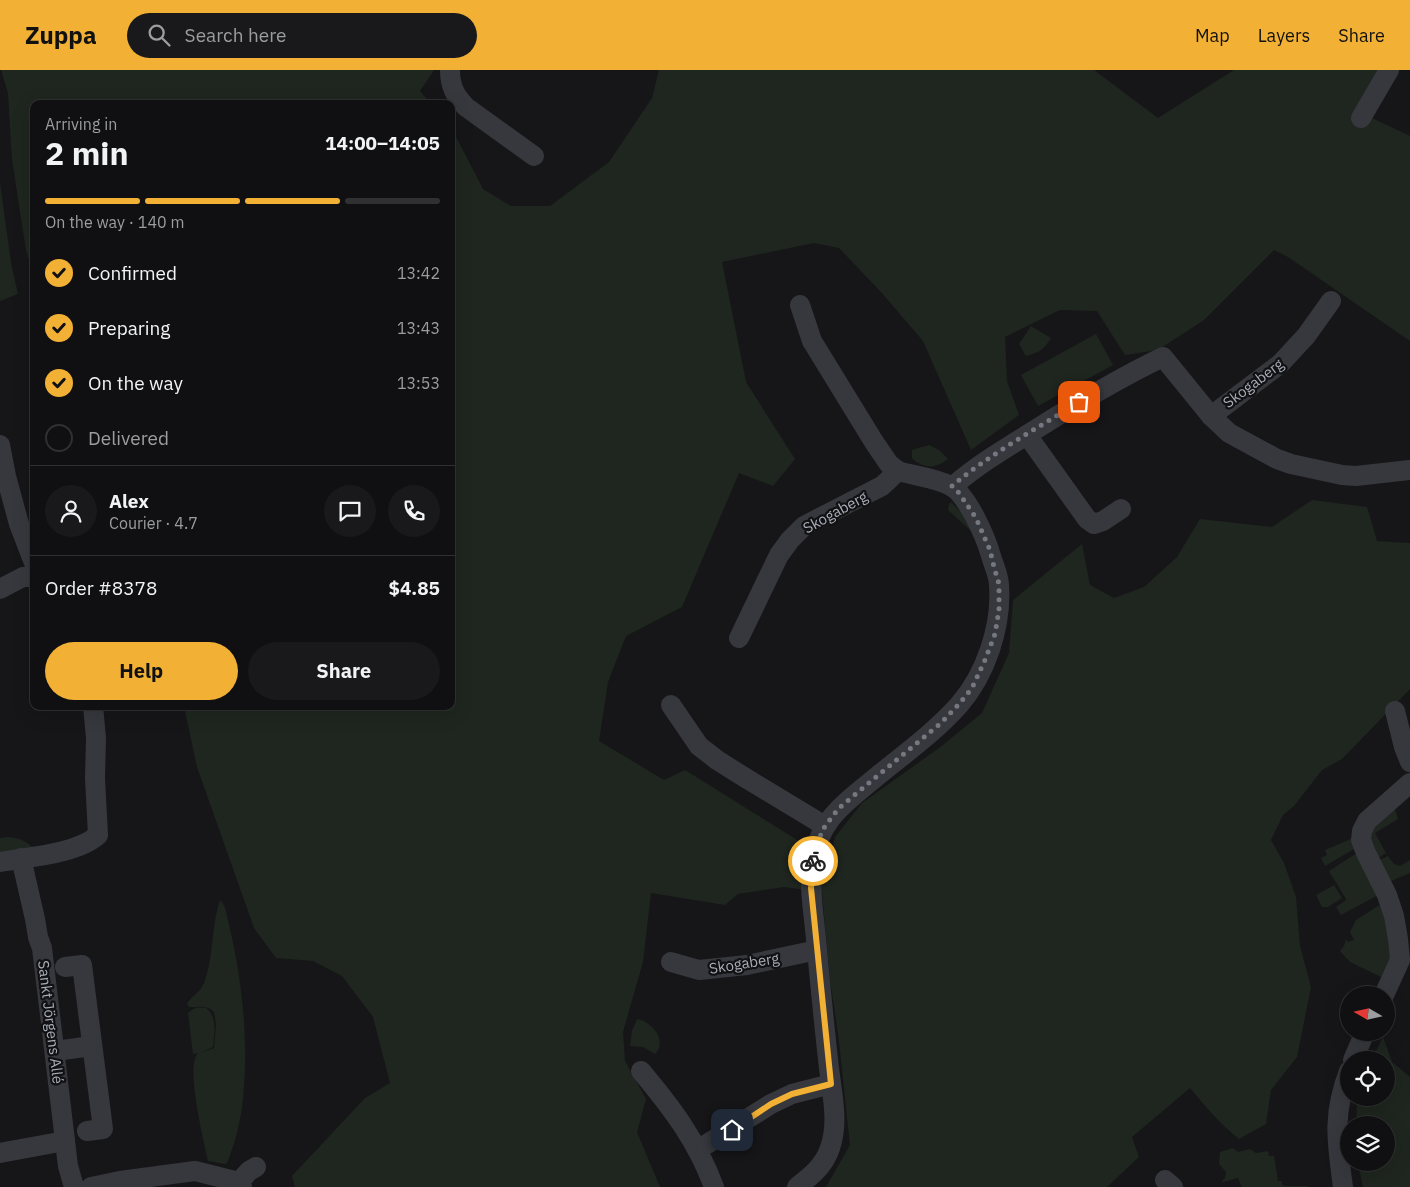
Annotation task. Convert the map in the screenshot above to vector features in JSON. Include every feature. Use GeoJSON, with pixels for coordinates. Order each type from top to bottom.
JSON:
{"type":"FeatureCollection","features":[{"type":"Feature","properties":{"kind":"street"},"geometry":{"type":"LineString","coordinates":[[450,70],[451,81],[457,98],[466,107],[534,156]]}},
{"type":"Feature","properties":{"kind":"street"},"geometry":{"type":"LineString","coordinates":[[1361,118],[1389,70]]}},
{"type":"Feature","properties":{"kind":"street","name":"Skogaberg"},"geometry":{"type":"LineString","coordinates":[[1211,416],[1280,364],[1306,336],[1331,301]]}},
{"type":"Feature","properties":{"kind":"street"},"geometry":{"type":"LineString","coordinates":[[797,1187],[818,1168],[829,1151],[835,1126],[811,888],[816,845],[825,826],[839,808],[941,723],[972,688],[995,634],[999,610],[999,584],[990,550],[976,518],[952,486],[898,471],[889,464],[812,341],[800,305]]}},
{"type":"Feature","properties":{"kind":"street","name":"Skogaberg"},"geometry":{"type":"LineString","coordinates":[[952,486],[975,469],[1092,394],[1163,357],[1211,416],[1229,434],[1277,459],[1291,464],[1342,475],[1356,476],[1410,470]]}},
{"type":"Feature","properties":{"kind":"street"},"geometry":{"type":"LineString","coordinates":[[1027,435],[1087,519],[1094,524],[1098,523],[1121,510]]}},
{"type":"Feature","properties":{"kind":"street"},"geometry":{"type":"LineString","coordinates":[[0,445],[30,565]]}},
{"type":"Feature","properties":{"kind":"street","name":"Skogaberg"},"geometry":{"type":"LineString","coordinates":[[739,638],[779,555],[790,540],[804,526],[882,486],[898,471]]}},
{"type":"Feature","properties":{"kind":"street"},"geometry":{"type":"LineString","coordinates":[[0,589],[30,570]]}},
{"type":"Feature","properties":{"kind":"street"},"geometry":{"type":"LineString","coordinates":[[670,705],[705,750],[744,777],[825,826]]}},
{"type":"Feature","properties":{"kind":"street"},"geometry":{"type":"LineString","coordinates":[[0,862],[66,850],[91,841],[98,835],[95,779],[96,738],[93,710]]}},
{"type":"Feature","properties":{"kind":"street"},"geometry":{"type":"LineString","coordinates":[[1395,711],[1404,747],[1410,762]]}},
{"type":"Feature","properties":{"kind":"street"},"geometry":{"type":"LineString","coordinates":[[1389,986],[1405,960],[1387,895],[1361,840],[1362,831],[1367,821],[1410,783]]}},
{"type":"Feature","properties":{"kind":"street","name":"Sankt Jörgens Allé"},"geometry":{"type":"LineString","coordinates":[[21,858],[38,938],[42,948],[68,1166],[74,1187]]}},
{"type":"Feature","properties":{"kind":"street","name":"Skogaberg"},"geometry":{"type":"LineString","coordinates":[[671,962],[699,970],[745,965],[817,950]]}},
{"type":"Feature","properties":{"kind":"street"},"geometry":{"type":"LineString","coordinates":[[65,967],[82,965],[103,1129],[87,1131]]}},
{"type":"Feature","properties":{"kind":"street"},"geometry":{"type":"LineString","coordinates":[[55,1051],[92,1046]]}},
{"type":"Feature","properties":{"kind":"street"},"geometry":{"type":"LineString","coordinates":[[641,1071],[667,1102],[693,1141],[714,1187]]}},
{"type":"Feature","properties":{"kind":"street"},"geometry":{"type":"LineString","coordinates":[[708,1144],[771,1104],[792,1094],[831,1084]]}},
{"type":"Feature","properties":{"kind":"street"},"geometry":{"type":"LineString","coordinates":[[1340,1100],[1337,1146],[1343,1187]]}},
{"type":"Feature","properties":{"kind":"street"},"geometry":{"type":"LineString","coordinates":[[0,1154],[66,1141]]}},
{"type":"Feature","properties":{"kind":"street"},"geometry":{"type":"LineString","coordinates":[[92,1187],[120,1181],[195,1171],[240,1184],[249,1171],[256,1167]]}},
{"type":"Feature","properties":{"kind":"shaded area"},"geometry":{"type":"Polygon","coordinates":[[[1,70],[434,70],[420,91],[428,100],[30,100],[30,264],[26,250],[12,160],[8,93],[1,70]]]}},
{"type":"Feature","properties":{"kind":"shaded area"},"geometry":{"type":"Polygon","coordinates":[[[659,70],[1094,70],[1158,118],[1234,70],[1399,70],[1372,118],[1410,136],[1410,341],[1288,257],[1274,250],[1204,320],[1158,350],[1125,355],[1097,311],[1060,310],[1005,337],[1007,381],[1019,415],[971,450],[923,341],[881,292],[839,248],[814,243],[722,262],[746,382],[795,459],[773,486],[739,473],[682,607],[626,636],[608,682],[599,741],[664,780],[685,770],[802,843],[830,858],[835,837],[862,803],[939,748],[982,713],[1009,653],[1013,600],[1082,544],[1090,585],[1114,598],[1144,587],[1177,557],[1200,519],[1272,527],[1312,500],[1367,507],[1377,541],[1410,543],[1410,689],[1342,759],[1322,770],[1294,806],[1283,815],[1271,840],[1284,863],[1296,897],[1300,946],[1311,987],[1297,1057],[1271,1090],[1266,1124],[1239,1139],[1219,1121],[1190,1088],[1132,1137],[1139,1157],[1107,1187],[826,1187],[850,1145],[838,1033],[830,980],[822,892],[784,887],[738,894],[725,905],[651,893],[643,962],[623,1032],[625,1061],[646,1099],[637,1132],[660,1187],[295,1187],[292,1176],[365,1098],[390,1083],[373,1017],[342,976],[313,961],[276,958],[254,928],[197,767],[185,710],[455,710],[455,135],[483,189],[511,206],[550,206],[609,162],[652,98],[659,70]]]}},
{"type":"Feature","properties":{"kind":"shaded area"},"geometry":{"type":"Polygon","coordinates":[[[0,183],[11,263],[18,294],[0,301],[0,183]]]}},
{"type":"Feature","properties":{"kind":"shaded area"},"geometry":{"type":"Polygon","coordinates":[[[1031,326],[1051,338],[1041,350],[1026,356],[1019,344],[1031,326]]]}},
{"type":"Feature","properties":{"kind":"shaded area"},"geometry":{"type":"Polygon","coordinates":[[[1096,334],[1113,365],[1038,406],[1021,375],[1096,334]]]}},
{"type":"Feature","properties":{"kind":"shaded area"},"geometry":{"type":"Polygon","coordinates":[[[929,445],[939,450],[948,459],[939,465],[925,466],[912,458],[912,450],[929,445]]]}},
{"type":"Feature","properties":{"kind":"shaded area"},"geometry":{"type":"Polygon","coordinates":[[[951,502],[962,513],[973,533],[948,510],[951,502]]]}},
{"type":"Feature","properties":{"kind":"shaded area"},"geometry":{"type":"Polygon","coordinates":[[[1395,809],[1398,819],[1375,833],[1386,853],[1375,860],[1370,841],[1371,831],[1395,809]]]}},
{"type":"Feature","properties":{"kind":"shaded area"},"geometry":{"type":"Polygon","coordinates":[[[8,837],[21,840],[32,847],[0,855],[0,838],[8,837]]]}},
{"type":"Feature","properties":{"kind":"shaded area"},"geometry":{"type":"Polygon","coordinates":[[[1353,838],[1356,848],[1325,866],[1321,858],[1327,855],[1325,850],[1353,838]]]}},
{"type":"Feature","properties":{"kind":"shaded area"},"geometry":{"type":"Polygon","coordinates":[[[1360,851],[1382,893],[1341,915],[1336,907],[1346,899],[1329,871],[1360,851]]]}},
{"type":"Feature","properties":{"kind":"shaded area"},"geometry":{"type":"Polygon","coordinates":[[[1388,856],[1394,864],[1400,866],[1410,860],[1410,873],[1389,882],[1376,862],[1388,856]]]}},
{"type":"Feature","properties":{"kind":"shaded area"},"geometry":{"type":"Polygon","coordinates":[[[1334,885],[1342,898],[1328,907],[1322,907],[1316,895],[1334,885]]]}},
{"type":"Feature","properties":{"kind":"shaded area"},"geometry":{"type":"Polygon","coordinates":[[[220,900],[226,911],[237,964],[243,1004],[245,1045],[241,1115],[237,1135],[225,1164],[208,1161],[194,1088],[195,1061],[198,1053],[193,1054],[188,1013],[197,1008],[206,1008],[214,1021],[213,1047],[200,1053],[214,1048],[216,1024],[214,1012],[206,1007],[189,1007],[187,1004],[204,983],[220,900]]]}},
{"type":"Feature","properties":{"kind":"shaded area"},"geometry":{"type":"Polygon","coordinates":[[[1385,905],[1395,957],[1385,979],[1350,962],[1340,951],[1346,939],[1348,942],[1354,940],[1350,932],[1356,920],[1378,906],[1385,905]]]}},
{"type":"Feature","properties":{"kind":"shaded area"},"geometry":{"type":"Polygon","coordinates":[[[637,1019],[647,1023],[655,1030],[660,1046],[655,1054],[643,1047],[630,1046],[632,1031],[637,1019]]]}},
{"type":"Feature","properties":{"kind":"shaded area"},"geometry":{"type":"Polygon","coordinates":[[[1381,1041],[1384,1041],[1388,1051],[1376,1051],[1381,1041]]]}},
{"type":"Feature","properties":{"kind":"shaded area"},"geometry":{"type":"Polygon","coordinates":[[[1395,1064],[1410,1077],[1410,1187],[1363,1187],[1360,1171],[1395,1171],[1395,1116],[1356,1116],[1357,1106],[1395,1106],[1395,1064]]]}},
{"type":"Feature","properties":{"kind":"shaded area"},"geometry":{"type":"Polygon","coordinates":[[[1233,1148],[1238,1152],[1250,1149],[1256,1153],[1268,1151],[1269,1156],[1274,1156],[1278,1181],[1282,1181],[1282,1184],[1285,1186],[1308,1187],[1242,1187],[1238,1178],[1223,1182],[1226,1172],[1219,1164],[1220,1152],[1233,1148]]]}},
{"type":"Feature","properties":{"kind":"way so far"},"geometry":{"type":"LineString","coordinates":[[813,861],[816,845],[825,826],[839,808],[941,723],[972,688],[995,634],[999,610],[999,584],[990,550],[976,518],[952,486],[1003,450],[1079,402]]}},
{"type":"Feature","properties":{"kind":"route"},"geometry":{"type":"LineString","coordinates":[[732,1130],[771,1104],[792,1094],[831,1084],[811,888],[813,861]]}}]}
